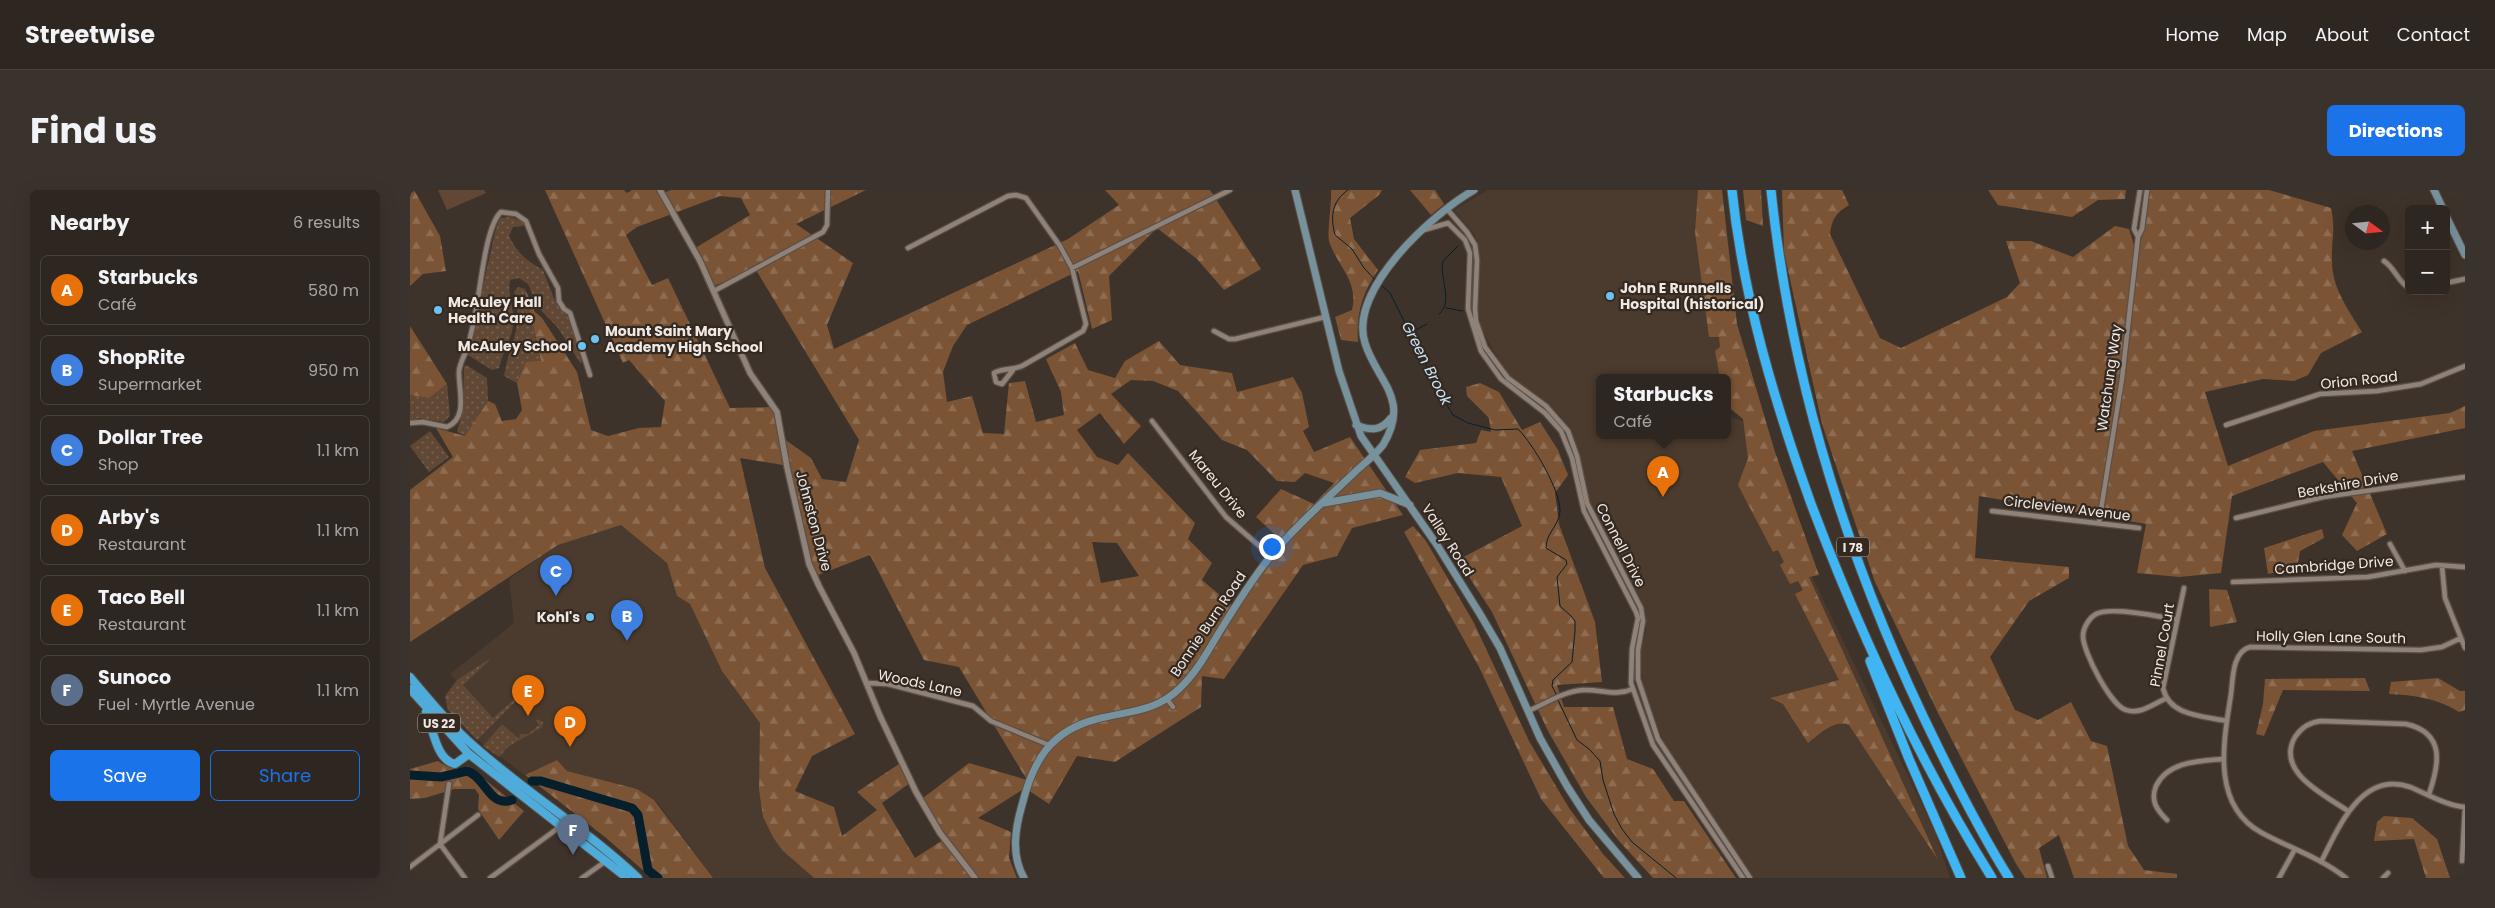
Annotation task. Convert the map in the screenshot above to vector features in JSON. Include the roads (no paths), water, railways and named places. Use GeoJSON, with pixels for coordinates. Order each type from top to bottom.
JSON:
{"type":"FeatureCollection","features":[{"type":"Feature","properties":{"kind":"highway","name":"I 78"},"geometry":{"type":"LineString","coordinates":[[1732,190],[1737,233],[1756,332],[1777,404],[1824,536],[1866,640],[1930,769],[1992,878]]}},
{"type":"Feature","properties":{"kind":"highway","name":"I 78"},"geometry":{"type":"LineString","coordinates":[[1771,190],[1779,262],[1793,335],[1827,466],[1849,535],[1880,617],[1919,709],[1970,813],[2008,878]]}},
{"type":"Feature","properties":{"kind":"highway"},"geometry":{"type":"LineString","coordinates":[[1866,640],[1868,654],[1894,722],[1961,878]]}},
{"type":"Feature","properties":{"kind":"highway","name":"US 22"},"geometry":{"type":"LineString","coordinates":[[410,677],[461,734],[638,878]]}},
{"type":"Feature","properties":{"kind":"highway","name":"US 22"},"geometry":{"type":"LineString","coordinates":[[410,689],[469,754],[627,878]]}},
{"type":"Feature","properties":{"kind":"highway"},"geometry":{"type":"LineString","coordinates":[[424,706],[434,731],[439,752],[445,760],[455,764],[469,754]]}},
{"type":"Feature","properties":{"kind":"main road","name":"Valley Road"},"geometry":{"type":"LineString","coordinates":[[1295,190],[1339,371],[1356,425],[1374,455],[1411,505],[1500,648],[1540,738],[1567,786],[1590,820],[1638,878]]}},
{"type":"Feature","properties":{"kind":"main road"},"geometry":{"type":"LineString","coordinates":[[1356,425],[1376,429],[1386,424],[1392,416],[1391,393],[1369,352],[1363,333],[1365,306],[1375,286],[1399,254],[1423,230],[1447,209],[1474,190]]}},
{"type":"Feature","properties":{"kind":"main road"},"geometry":{"type":"LineString","coordinates":[[2434,190],[2441,205]]}},
{"type":"Feature","properties":{"kind":"main road"},"geometry":{"type":"LineString","coordinates":[[2450,224],[2465,254]]}},
{"type":"Feature","properties":{"kind":"main road","name":"Bonnie Burn Road"},"geometry":{"type":"LineString","coordinates":[[1024,878],[1019,869],[1016,852],[1018,817],[1031,773],[1049,745],[1076,726],[1097,719],[1141,711],[1167,699],[1180,689],[1197,668],[1242,595],[1271,556],[1374,455],[1386,439],[1392,416]]}},
{"type":"Feature","properties":{"kind":"main road"},"geometry":{"type":"LineString","coordinates":[[1323,503],[1380,493],[1411,505]]}},
{"type":"Feature","properties":{"kind":"street","name":"Johnston Drive"},"geometry":{"type":"LineString","coordinates":[[660,190],[700,261],[750,373],[777,412],[787,467],[809,564],[854,653],[880,716],[920,797],[954,854],[975,878]]}},
{"type":"Feature","properties":{"kind":"street"},"geometry":{"type":"LineString","coordinates":[[714,291],[823,232],[826,225],[828,190]]}},
{"type":"Feature","properties":{"kind":"street"},"geometry":{"type":"LineString","coordinates":[[1072,268],[1230,190]]}},
{"type":"Feature","properties":{"kind":"street","name":"Watchung Way"},"geometry":{"type":"LineString","coordinates":[[2138,237],[2134,229],[2140,190]]}},
{"type":"Feature","properties":{"kind":"street","name":"Watchung Way"},"geometry":{"type":"LineString","coordinates":[[2099,522],[2122,379],[2138,237],[2142,229],[2147,190]]}},
{"type":"Feature","properties":{"kind":"street"},"geometry":{"type":"LineString","coordinates":[[908,248],[955,221],[1008,196],[1016,195],[1028,201],[1060,246],[1072,268],[1086,320],[1085,329],[1013,370]]}},
{"type":"Feature","properties":{"kind":"street","name":"Connell Drive"},"geometry":{"type":"LineString","coordinates":[[1447,209],[1475,245],[1477,260],[1476,321],[1485,347],[1508,378],[1546,406],[1568,431],[1577,456],[1591,518],[1636,612],[1637,626],[1631,667],[1633,689],[1654,745],[1743,878]]}},
{"type":"Feature","properties":{"kind":"street"},"geometry":{"type":"LineString","coordinates":[[410,423],[422,422],[447,426],[458,417],[460,406],[459,370],[476,314],[481,271],[492,227],[497,216],[508,212],[520,216],[526,221],[558,288],[558,301],[570,313],[589,373]]}},
{"type":"Feature","properties":{"kind":"street","name":"Connell Drive"},"geometry":{"type":"LineString","coordinates":[[1423,230],[1448,223],[1465,240],[1471,261],[1468,309],[1481,351],[1501,379],[1545,413],[1561,431],[1572,458],[1578,494],[1641,608],[1643,621],[1638,650],[1638,679],[1658,739],[1750,878]]}},
{"type":"Feature","properties":{"kind":"street"},"geometry":{"type":"LineString","coordinates":[[2384,262],[2391,267],[2405,285]]}},
{"type":"Feature","properties":{"kind":"street"},"geometry":{"type":"LineString","coordinates":[[2450,282],[2465,279]]}},
{"type":"Feature","properties":{"kind":"street"},"geometry":{"type":"LineString","coordinates":[[1214,331],[1229,339],[1235,339],[1325,317]]}},
{"type":"Feature","properties":{"kind":"street","name":"Orion Road"},"geometry":{"type":"LineString","coordinates":[[2226,425],[2320,394],[2377,391],[2421,384],[2465,366]]}},
{"type":"Feature","properties":{"kind":"street","name":"Mareu Drive"},"geometry":{"type":"LineString","coordinates":[[1152,421],[1226,516],[1271,556]]}},
{"type":"Feature","properties":{"kind":"street","name":"Berkshire Drive"},"geometry":{"type":"LineString","coordinates":[[2236,518],[2323,497],[2465,477]]}},
{"type":"Feature","properties":{"kind":"street","name":"Circleview Avenue"},"geometry":{"type":"LineString","coordinates":[[1992,511],[2139,528]]}},
{"type":"Feature","properties":{"kind":"street"},"geometry":{"type":"LineString","coordinates":[[2390,544],[2405,571]]}},
{"type":"Feature","properties":{"kind":"street"},"geometry":{"type":"LineString","coordinates":[[2442,566],[2445,598],[2465,648]]}},
{"type":"Feature","properties":{"kind":"street","name":"Cambridge Drive"},"geometry":{"type":"LineString","coordinates":[[2233,582],[2368,576],[2442,566],[2465,567]]}},
{"type":"Feature","properties":{"kind":"street","name":"Pinnel Court"},"geometry":{"type":"LineString","coordinates":[[2184,588],[2163,688],[2165,699],[2176,709],[2227,721]]}},
{"type":"Feature","properties":{"kind":"street"},"geometry":{"type":"LineString","coordinates":[[2165,699],[2135,712],[2120,708],[2111,698],[2086,649],[2083,638],[2084,628],[2096,614],[2108,612],[2176,619]]}},
{"type":"Feature","properties":{"kind":"street","name":"Holly Glen Lane South"},"geometry":{"type":"LineString","coordinates":[[2346,878],[2321,862],[2260,832],[2246,819],[2230,794],[2224,776],[2223,759],[2237,660],[2242,651],[2250,647],[2421,650],[2442,647],[2461,638]]}},
{"type":"Feature","properties":{"kind":"street","name":"Woods Lane"},"geometry":{"type":"LineString","coordinates":[[866,683],[888,684],[973,706],[991,721],[1049,745]]}},
{"type":"Feature","properties":{"kind":"street"},"geometry":{"type":"LineString","coordinates":[[1528,711],[1580,690],[1614,694],[1633,689]]}},
{"type":"Feature","properties":{"kind":"street"},"geometry":{"type":"LineString","coordinates":[[1167,699],[1173,707]]}},
{"type":"Feature","properties":{"kind":"street"},"geometry":{"type":"LineString","coordinates":[[2348,810],[2303,779],[2293,766],[2291,756],[2292,743],[2299,731],[2311,723],[2320,721],[2406,724],[2418,728],[2433,742],[2438,757],[2437,769],[2428,794]]}},
{"type":"Feature","properties":{"kind":"street"},"geometry":{"type":"LineString","coordinates":[[2167,820],[2156,809],[2154,800],[2155,790],[2164,774],[2186,764],[2223,759]]}},
{"type":"Feature","properties":{"kind":"street"},"geometry":{"type":"LineString","coordinates":[[449,784],[440,844],[464,878]]}},
{"type":"Feature","properties":{"kind":"street"},"geometry":{"type":"LineString","coordinates":[[2321,862],[2348,810],[2365,795],[2388,786],[2407,786],[2465,807],[2462,861]]}},
{"type":"Feature","properties":{"kind":"street"},"geometry":{"type":"LineString","coordinates":[[410,868],[478,816]]}},
{"type":"Feature","properties":{"kind":"street"},"geometry":{"type":"LineString","coordinates":[[490,878],[561,826]]}},
{"type":"Feature","properties":{"kind":"street"},"geometry":{"type":"LineString","coordinates":[[2279,878],[2294,849]]}},
{"type":"Feature","properties":{"kind":"street"},"geometry":{"type":"LineString","coordinates":[[582,878],[606,861]]}},
{"type":"Feature","properties":{"kind":"street"},"geometry":{"type":"LineString","coordinates":[[2048,866],[2052,878]]}},
{"type":"Feature","properties":{"kind":"street"},"geometry":{"type":"LineString","coordinates":[[2383,878],[2388,873]]}},
{"type":"Feature","properties":{"kind":"waterway","name":"Green Brook"},"geometry":{"type":"LineString","coordinates":[[1348,190],[1339,199],[1334,210],[1335,235],[1352,249],[1364,268],[1376,281]]}},
{"type":"Feature","properties":{"kind":"waterway"},"geometry":{"type":"LineString","coordinates":[[1439,314],[1443,309],[1446,297],[1443,261],[1458,246]]}},
{"type":"Feature","properties":{"kind":"waterway","name":"Green Brook"},"geometry":{"type":"LineString","coordinates":[[1381,285],[1390,293],[1442,397],[1453,415],[1468,423],[1495,430],[1518,429],[1538,456],[1551,480],[1556,492],[1560,512],[1548,538],[1546,548],[1566,560],[1567,564],[1557,577],[1560,606],[1575,621],[1572,662],[1553,680],[1552,686],[1557,696]]}},
{"type":"Feature","properties":{"kind":"waterway"},"geometry":{"type":"LineString","coordinates":[[1446,308],[1463,311]]}},
{"type":"Feature","properties":{"kind":"waterway"},"geometry":{"type":"LineString","coordinates":[[1410,333],[1427,324]]}},
{"type":"Feature","properties":{"kind":"waterway","name":"Green Brook"},"geometry":{"type":"LineString","coordinates":[[1558,700],[1577,740],[1600,761],[1603,780],[1614,814],[1622,829],[1632,842],[1676,878]]}},
{"type":"Feature","properties":{"kind":"waterway","name":"Green Brook"},"geometry":{"type":"LineString","coordinates":[[410,775],[441,777],[467,771],[479,779],[498,800],[512,800]]}},
{"type":"Feature","properties":{"kind":"waterway","name":"Green Brook"},"geometry":{"type":"LineString","coordinates":[[532,781],[541,781],[632,808],[638,815],[648,870],[658,878]]}},
{"type":"Feature","properties":{"kind":"place","name":"John E Runnells Hospital (historical)"},"geometry":{"type":"Point","coordinates":[1610,296]}},
{"type":"Feature","properties":{"kind":"place","name":"McAuley Hall Health Care"},"geometry":{"type":"Point","coordinates":[438,310]}},
{"type":"Feature","properties":{"kind":"place","name":"Mount Saint Mary Academy High School"},"geometry":{"type":"Point","coordinates":[595,339]}},
{"type":"Feature","properties":{"kind":"place","name":"McAuley School"},"geometry":{"type":"Point","coordinates":[582,346]}},
{"type":"Feature","properties":{"kind":"place","name":"Starbucks"},"geometry":{"type":"Point","coordinates":[1663,497]}},
{"type":"Feature","properties":{"kind":"place","name":"Dollar Tree"},"geometry":{"type":"Point","coordinates":[556,596]}},
{"type":"Feature","properties":{"kind":"place","name":"Kohl's"},"geometry":{"type":"Point","coordinates":[590,617]}},
{"type":"Feature","properties":{"kind":"place","name":"ShopRite"},"geometry":{"type":"Point","coordinates":[627,641]}},
{"type":"Feature","properties":{"kind":"place","name":"Taco Bell"},"geometry":{"type":"Point","coordinates":[528,716]}},
{"type":"Feature","properties":{"kind":"place","name":"Arby's"},"geometry":{"type":"Point","coordinates":[570,747]}},
{"type":"Feature","properties":{"kind":"place","name":"Sunoco"},"geometry":{"type":"Point","coordinates":[573,855]}}]}
